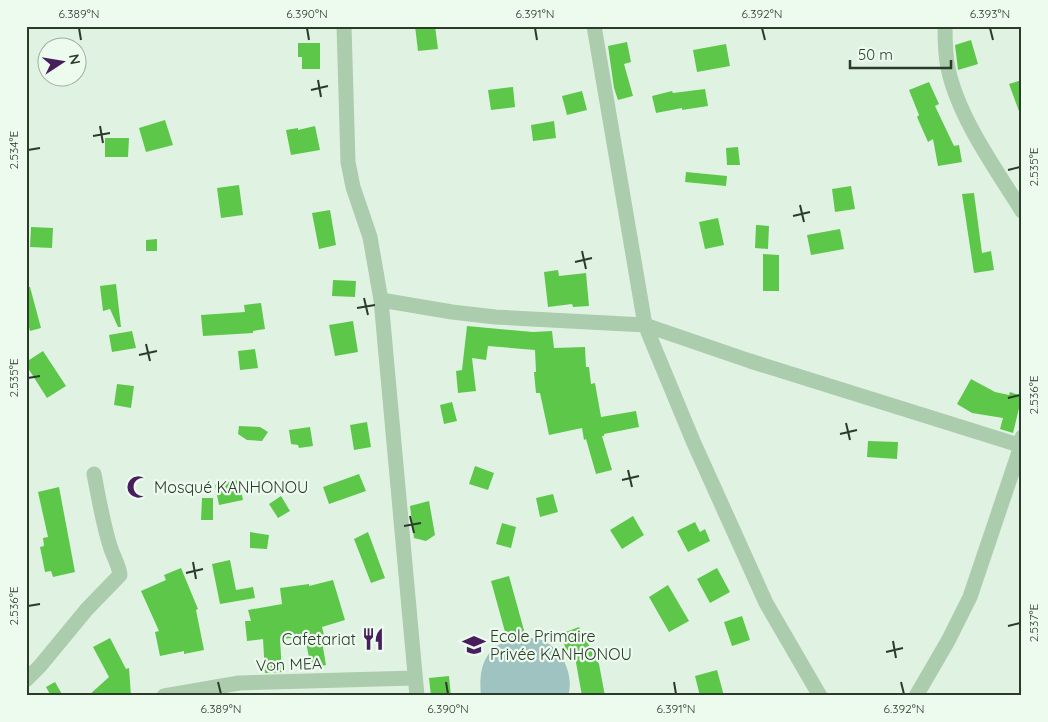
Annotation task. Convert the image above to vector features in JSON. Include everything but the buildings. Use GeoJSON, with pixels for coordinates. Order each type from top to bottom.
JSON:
{"type":"FeatureCollection","features":[{"type":"Feature","properties":{"kind":"street"},"geometry":{"type":"LineString","coordinates":[[344,26],[348,162],[370,237],[382,300],[417,696]]}},
{"type":"Feature","properties":{"kind":"street"},"geometry":{"type":"LineString","coordinates":[[594,26],[645,325],[693,441],[766,603],[820,696]]}},
{"type":"Feature","properties":{"kind":"street"},"geometry":{"type":"LineString","coordinates":[[944,26],[948,70],[960,104],[979,142],[1022,211]]}},
{"type":"Feature","properties":{"kind":"street"},"geometry":{"type":"LineString","coordinates":[[382,300],[495,318],[645,325],[759,364],[1021,443],[970,597],[948,641],[916,696]]}},
{"type":"Feature","properties":{"kind":"street"},"geometry":{"type":"LineString","coordinates":[[26,680],[87,609],[120,575],[120,568],[111,548],[99,502],[94,474]]}},
{"type":"Feature","properties":{"kind":"street","name":"Von MEA"},"geometry":{"type":"LineString","coordinates":[[164,696],[239,683],[415,678]]}},
{"type":"Feature","properties":{"kind":"shaded area"},"geometry":{"type":"Polygon","coordinates":[[[519,637],[539,639],[560,654],[570,679],[568,696],[481,696],[480,681],[485,660],[500,644],[519,637]]]}},
{"type":"Feature","properties":{"kind":"place","name":"Mosqué KANHONOU"},"geometry":{"type":"Point","coordinates":[138,487]}},
{"type":"Feature","properties":{"kind":"place","name":"Cafetariat"},"geometry":{"type":"Point","coordinates":[373,639]}},
{"type":"Feature","properties":{"kind":"place","name":"Ecole Primaire Privée KANHONOU"},"geometry":{"type":"Point","coordinates":[474,645]}}]}
